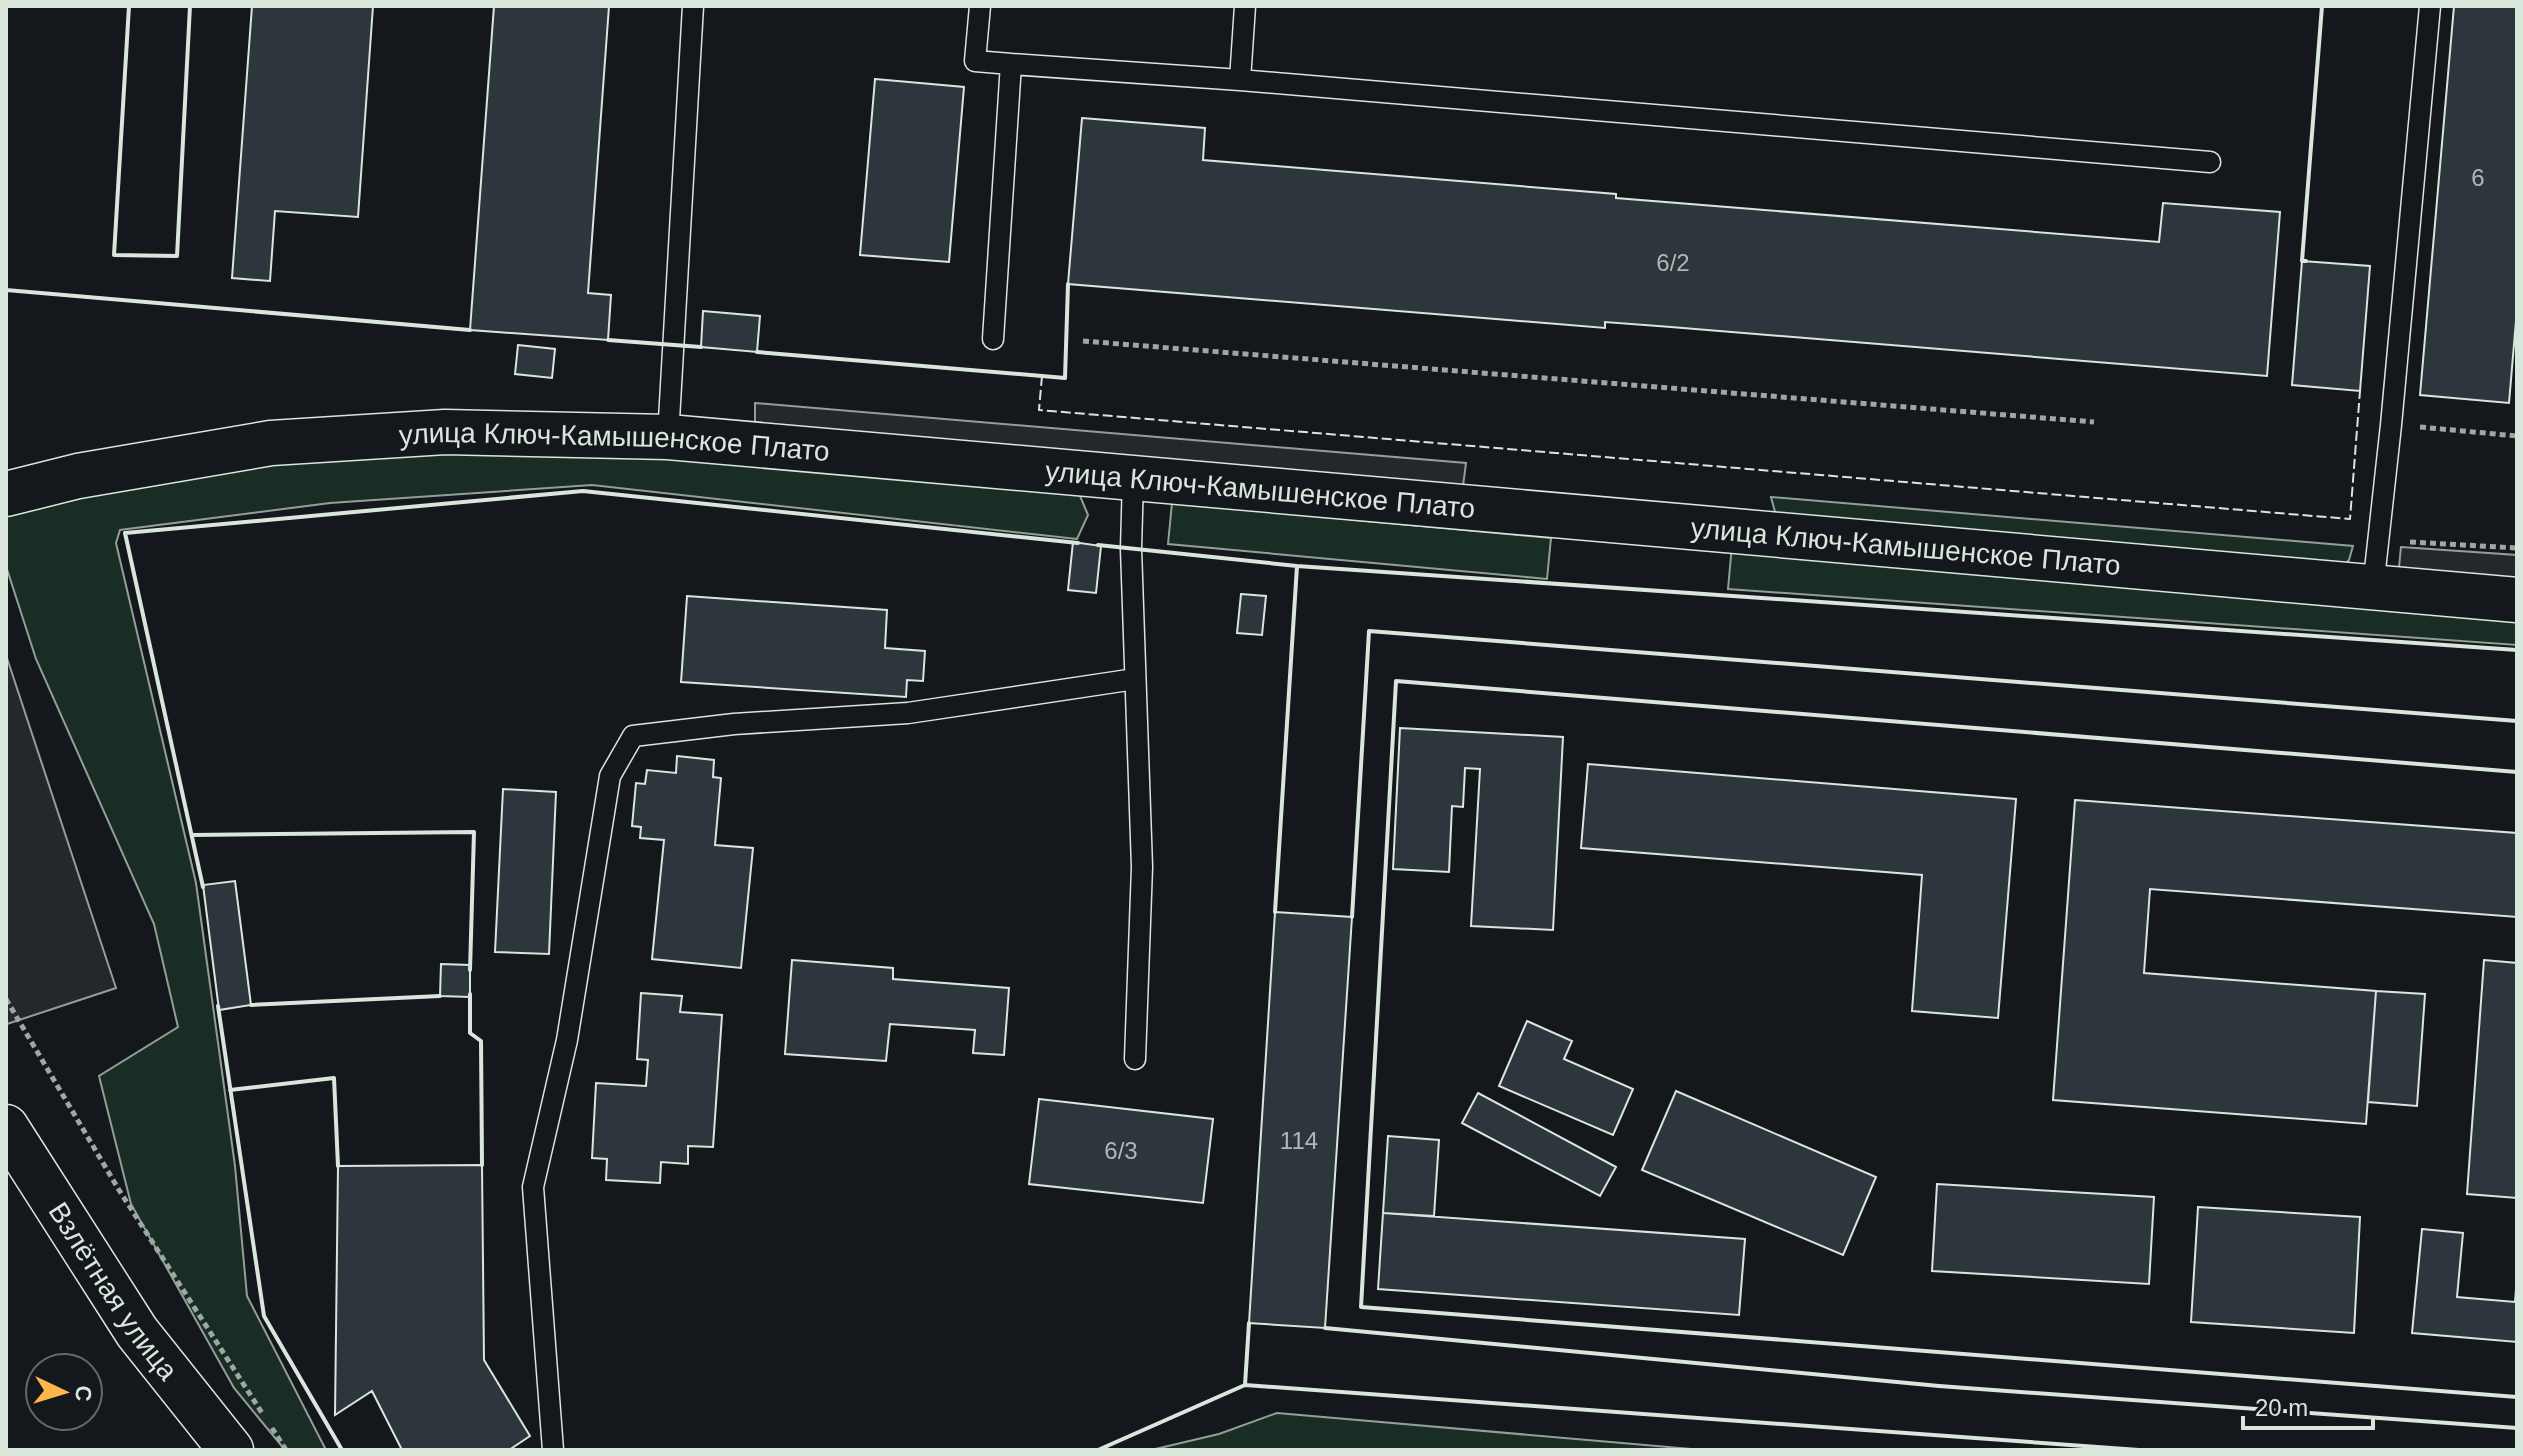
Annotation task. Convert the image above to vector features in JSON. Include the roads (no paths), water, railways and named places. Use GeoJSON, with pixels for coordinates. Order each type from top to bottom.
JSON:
{"type":"FeatureCollection","features":[{"type":"Feature","properties":{"kind":"street","name":"улица Ключ-Камышенское Плато"},"geometry":{"type":"LineString","coordinates":[[6,494],[78,476],[271,443],[445,432],[668,437],[2517,600]]}},
{"type":"Feature","properties":{"kind":"street","name":"Взлётная улица"},"geometry":{"type":"LineString","coordinates":[[6,1127],[137,1332],[231,1450]]}},
{"type":"Feature","properties":{"kind":"lane"},"geometry":{"type":"LineString","coordinates":[[668,437],[693,6]]}},
{"type":"Feature","properties":{"kind":"lane"},"geometry":{"type":"LineString","coordinates":[[980,6],[975,61],[1240,80],[2210,162]]}},
{"type":"Feature","properties":{"kind":"lane"},"geometry":{"type":"LineString","coordinates":[[1240,80],[1245,6]]}},
{"type":"Feature","properties":{"kind":"lane"},"geometry":{"type":"LineString","coordinates":[[2373,588],[2430,6]]}},
{"type":"Feature","properties":{"kind":"lane"},"geometry":{"type":"LineString","coordinates":[[993,339],[1011,64]]}},
{"type":"Feature","properties":{"kind":"lane"},"geometry":{"type":"LineString","coordinates":[[1133,478],[1131,549],[1142,867],[1135,1059]]}},
{"type":"Feature","properties":{"kind":"lane"},"geometry":{"type":"LineString","coordinates":[[553,1450],[533,1187],[567,1040],[610,776],[633,736],[734,724],[908,713],[1135,679]]}}]}
